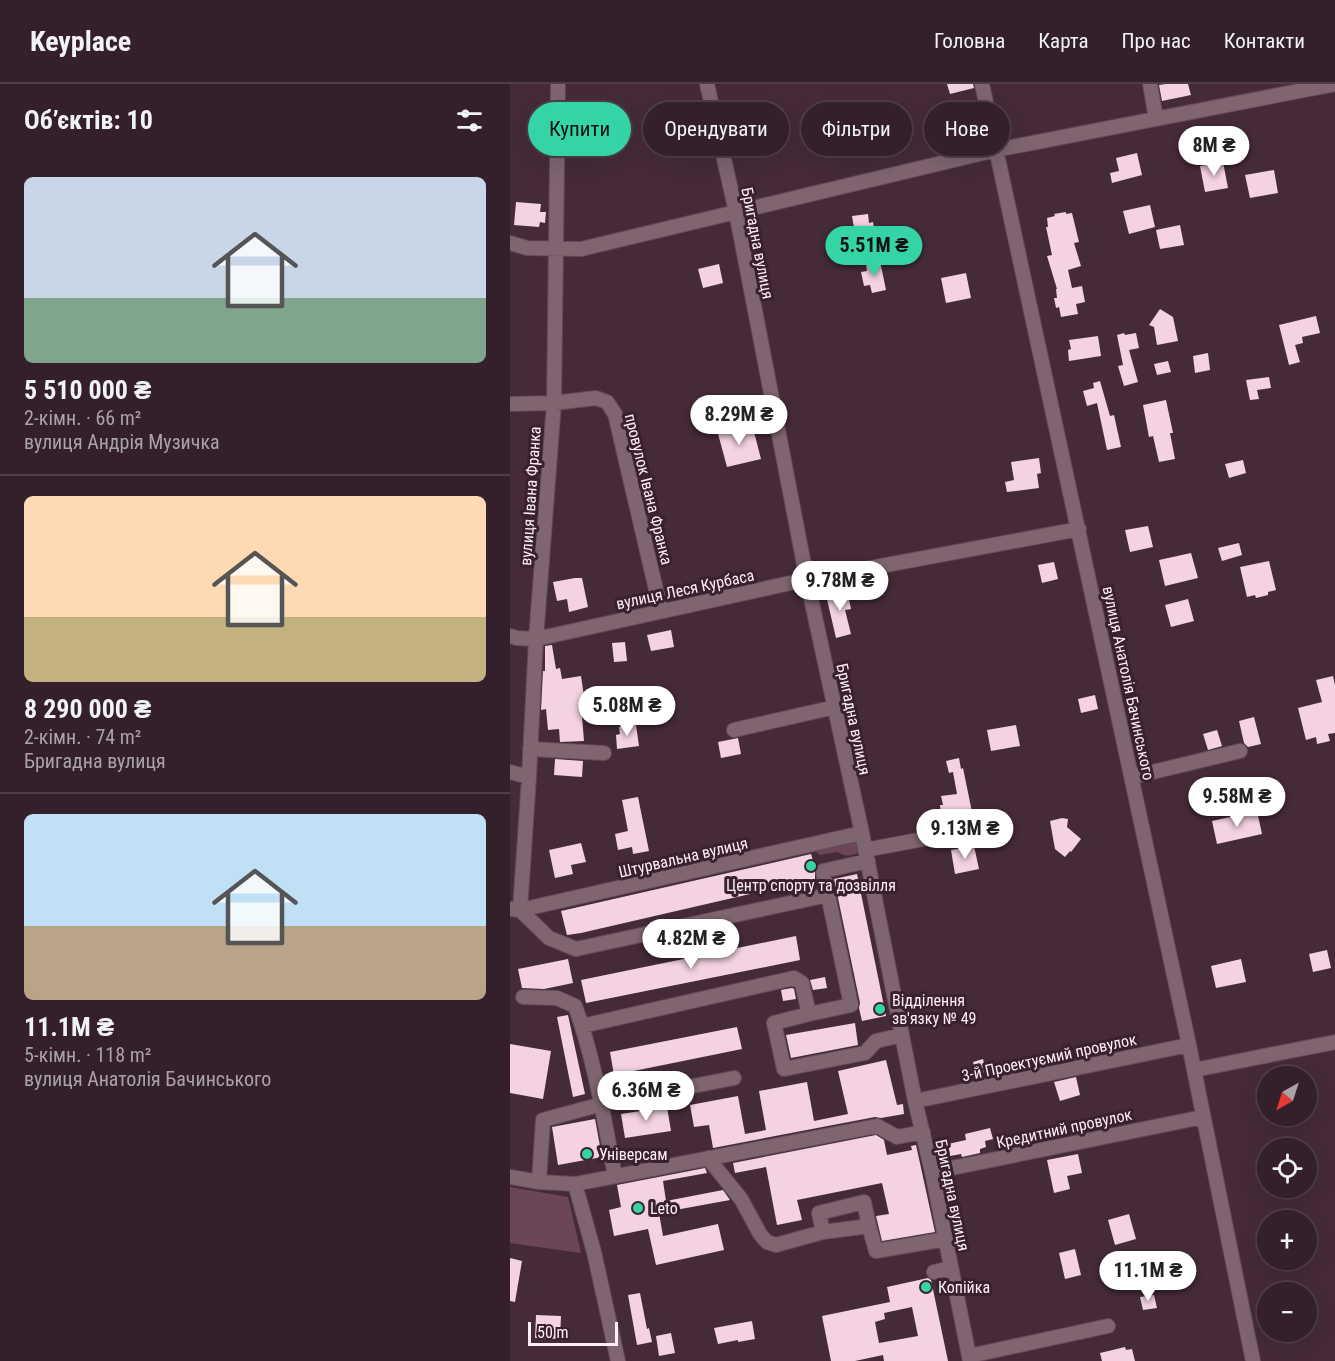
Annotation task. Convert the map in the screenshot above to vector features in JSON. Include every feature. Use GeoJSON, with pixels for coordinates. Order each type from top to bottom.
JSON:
{"type":"FeatureCollection","features":[{"type":"Feature","properties":{"kind":"street","name":"вулиця Івана Франка"},"geometry":{"type":"LineString","coordinates":[[515,910],[529,777],[536,639],[554,403],[558,84]]}},
{"type":"Feature","properties":{"kind":"street","name":"Бригадна вулиця"},"geometry":{"type":"LineString","coordinates":[[707,84],[736,212],[807,580],[862,833],[969,1358]]}},
{"type":"Feature","properties":{"kind":"street","name":"вулиця Анатолія Бачинського"},"geometry":{"type":"LineString","coordinates":[[982,84],[986,102]]}},
{"type":"Feature","properties":{"kind":"street"},"geometry":{"type":"LineString","coordinates":[[1150,84],[1156,119]]}},
{"type":"Feature","properties":{"kind":"street"},"geometry":{"type":"LineString","coordinates":[[1010,147],[1335,84]]}},
{"type":"Feature","properties":{"kind":"street"},"geometry":{"type":"LineString","coordinates":[[510,243],[527,248],[581,249],[971,156]]}},
{"type":"Feature","properties":{"kind":"street","name":"вулиця Анатолія Бачинського"},"geometry":{"type":"LineString","coordinates":[[997,156],[1189,1045],[1253,1361]]}},
{"type":"Feature","properties":{"kind":"street","name":"провулок Івана Франка"},"geometry":{"type":"LineString","coordinates":[[510,404],[554,403],[596,398],[607,402],[615,414],[661,610]]}},
{"type":"Feature","properties":{"kind":"street","name":"вулиця Леся Курбаса"},"geometry":{"type":"LineString","coordinates":[[510,636],[536,639],[807,580],[1079,528]]}},
{"type":"Feature","properties":{"kind":"street"},"geometry":{"type":"LineString","coordinates":[[734,730],[835,707]]}},
{"type":"Feature","properties":{"kind":"street"},"geometry":{"type":"LineString","coordinates":[[530,749],[604,753]]}},
{"type":"Feature","properties":{"kind":"street"},"geometry":{"type":"LineString","coordinates":[[1132,777],[1240,751]]}},
{"type":"Feature","properties":{"kind":"street"},"geometry":{"type":"LineString","coordinates":[[510,772],[529,777]]}},
{"type":"Feature","properties":{"kind":"street"},"geometry":{"type":"LineString","coordinates":[[902,1035],[876,1041],[865,1053],[784,1069],[774,1023],[851,1005],[823,871],[866,856],[982,828]]}},
{"type":"Feature","properties":{"kind":"street","name":"Штурвальна вулиця"},"geometry":{"type":"LineString","coordinates":[[515,910],[862,833]]}},
{"type":"Feature","properties":{"kind":"street"},"geometry":{"type":"LineString","coordinates":[[515,910],[549,938],[576,949],[828,895]]}},
{"type":"Feature","properties":{"kind":"street"},"geometry":{"type":"LineString","coordinates":[[582,1026],[794,978],[802,983],[809,1014]]}},
{"type":"Feature","properties":{"kind":"street"},"geometry":{"type":"LineString","coordinates":[[523,997],[558,998],[575,1006],[602,1104],[615,1176]]}},
{"type":"Feature","properties":{"kind":"street"},"geometry":{"type":"LineString","coordinates":[[1194,1070],[1335,1042]]}},
{"type":"Feature","properties":{"kind":"street","name":"3-й Проектуємий провулок"},"geometry":{"type":"LineString","coordinates":[[915,1101],[1189,1045]]}},
{"type":"Feature","properties":{"kind":"street"},"geometry":{"type":"LineString","coordinates":[[539,1182],[543,1120],[602,1104],[734,1078]]}},
{"type":"Feature","properties":{"kind":"street","name":"Кредитний провулок"},"geometry":{"type":"LineString","coordinates":[[932,1172],[1203,1117]]}},
{"type":"Feature","properties":{"kind":"street"},"geometry":{"type":"LineString","coordinates":[[510,1177],[539,1182],[575,1184],[877,1126],[897,1137],[921,1127]]}},
{"type":"Feature","properties":{"kind":"street"},"geometry":{"type":"LineString","coordinates":[[708,1158],[741,1199],[760,1234],[767,1242],[776,1245],[823,1232],[869,1226]]}},
{"type":"Feature","properties":{"kind":"street"},"geometry":{"type":"LineString","coordinates":[[575,1184],[594,1252],[618,1361]]}},
{"type":"Feature","properties":{"kind":"street"},"geometry":{"type":"LineString","coordinates":[[823,1232],[819,1213],[864,1202],[876,1251],[946,1239]]}},
{"type":"Feature","properties":{"kind":"street"},"geometry":{"type":"LineString","coordinates":[[934,1272],[951,1268]]}},
{"type":"Feature","properties":{"kind":"street"},"geometry":{"type":"LineString","coordinates":[[969,1358],[1108,1326]]}},
{"type":"Feature","properties":{"kind":"shaded area"},"geometry":{"type":"Polygon","coordinates":[[[849,841],[857,844],[858,853],[843,855],[838,852],[820,855],[816,852],[818,845],[846,844],[849,841]]]}},
{"type":"Feature","properties":{"kind":"shaded area"},"geometry":{"type":"Polygon","coordinates":[[[510,1187],[568,1197],[581,1253],[510,1243],[510,1187]]]}},
{"type":"Feature","properties":{"kind":"building"},"geometry":{"type":"Polygon","coordinates":[[[947,84],[973,84],[974,88],[950,94],[947,84]]]}},
{"type":"Feature","properties":{"kind":"building"},"geometry":{"type":"Polygon","coordinates":[[[1188,84],[1191,95],[1162,101],[1159,85],[1188,84]]]}},
{"type":"Feature","properties":{"kind":"building"},"geometry":{"type":"Polygon","coordinates":[[[1137,153],[1142,175],[1112,183],[1110,173],[1119,171],[1116,158],[1137,153]]]}},
{"type":"Feature","properties":{"kind":"building"},"geometry":{"type":"Polygon","coordinates":[[[1223,162],[1228,188],[1205,192],[1200,166],[1223,162]]]}},
{"type":"Feature","properties":{"kind":"building"},"geometry":{"type":"Polygon","coordinates":[[[1274,170],[1278,193],[1250,198],[1245,175],[1274,170]]]}},
{"type":"Feature","properties":{"kind":"building"},"geometry":{"type":"Polygon","coordinates":[[[516,202],[541,204],[540,212],[546,212],[545,223],[540,222],[539,227],[514,225],[516,202]]]}},
{"type":"Feature","properties":{"kind":"building"},"geometry":{"type":"Polygon","coordinates":[[[1150,205],[1155,227],[1129,234],[1123,211],[1150,205]]]}},
{"type":"Feature","properties":{"kind":"building"},"geometry":{"type":"Polygon","coordinates":[[[1066,212],[1066,214],[1072,213],[1079,242],[1074,243],[1081,266],[1068,270],[1072,288],[1082,286],[1085,302],[1076,304],[1078,314],[1061,317],[1059,307],[1056,308],[1054,298],[1057,298],[1057,289],[1047,256],[1052,255],[1046,227],[1048,227],[1047,218],[1066,212]]]}},
{"type":"Feature","properties":{"kind":"building"},"geometry":{"type":"Polygon","coordinates":[[[868,214],[869,223],[873,222],[875,234],[862,237],[861,233],[855,234],[852,216],[868,214]]]}},
{"type":"Feature","properties":{"kind":"building"},"geometry":{"type":"Polygon","coordinates":[[[1180,225],[1184,245],[1160,249],[1156,230],[1180,225]]]}},
{"type":"Feature","properties":{"kind":"building"},"geometry":{"type":"Polygon","coordinates":[[[880,261],[886,290],[872,293],[870,285],[864,286],[861,272],[867,271],[866,265],[880,261]]]}},
{"type":"Feature","properties":{"kind":"building"},"geometry":{"type":"Polygon","coordinates":[[[719,264],[723,283],[703,288],[698,269],[719,264]]]}},
{"type":"Feature","properties":{"kind":"building"},"geometry":{"type":"Polygon","coordinates":[[[966,273],[971,298],[946,303],[941,278],[966,273]]]}},
{"type":"Feature","properties":{"kind":"building"},"geometry":{"type":"Polygon","coordinates":[[[1160,309],[1173,317],[1178,341],[1157,345],[1154,327],[1149,325],[1160,309]]]}},
{"type":"Feature","properties":{"kind":"building"},"geometry":{"type":"Polygon","coordinates":[[[1316,316],[1320,333],[1302,337],[1303,343],[1295,345],[1300,362],[1289,365],[1279,325],[1316,316]]]}},
{"type":"Feature","properties":{"kind":"building"},"geometry":{"type":"Polygon","coordinates":[[[1124,333],[1125,335],[1136,333],[1139,348],[1129,350],[1138,382],[1124,386],[1118,366],[1123,365],[1117,335],[1124,333]]]}},
{"type":"Feature","properties":{"kind":"building"},"geometry":{"type":"Polygon","coordinates":[[[1098,336],[1101,356],[1069,361],[1068,350],[1071,349],[1069,340],[1098,336]]]}},
{"type":"Feature","properties":{"kind":"building"},"geometry":{"type":"Polygon","coordinates":[[[1208,353],[1210,370],[1195,373],[1193,356],[1208,353]]]}},
{"type":"Feature","properties":{"kind":"building"},"geometry":{"type":"Polygon","coordinates":[[[1168,361],[1171,372],[1157,375],[1154,364],[1168,361]]]}},
{"type":"Feature","properties":{"kind":"building"},"geometry":{"type":"Polygon","coordinates":[[[1269,377],[1271,388],[1257,390],[1259,399],[1250,400],[1246,380],[1269,377]]]}},
{"type":"Feature","properties":{"kind":"building"},"geometry":{"type":"Polygon","coordinates":[[[1100,381],[1110,416],[1114,415],[1121,447],[1107,450],[1097,403],[1087,406],[1083,391],[1094,388],[1093,383],[1100,381]]]}},
{"type":"Feature","properties":{"kind":"building"},"geometry":{"type":"Polygon","coordinates":[[[1166,400],[1173,433],[1170,433],[1175,459],[1159,462],[1153,436],[1149,437],[1143,405],[1166,400]]]}},
{"type":"Feature","properties":{"kind":"building"},"geometry":{"type":"Polygon","coordinates":[[[753,428],[761,459],[727,467],[717,430],[753,428]]]}},
{"type":"Feature","properties":{"kind":"building"},"geometry":{"type":"Polygon","coordinates":[[[1039,458],[1041,473],[1037,474],[1039,488],[1007,492],[1005,482],[1014,480],[1011,462],[1039,458]]]}},
{"type":"Feature","properties":{"kind":"building"},"geometry":{"type":"Polygon","coordinates":[[[1243,460],[1246,473],[1229,478],[1225,464],[1243,460]]]}},
{"type":"Feature","properties":{"kind":"building"},"geometry":{"type":"Polygon","coordinates":[[[1148,526],[1153,547],[1130,552],[1125,530],[1148,526]]]}},
{"type":"Feature","properties":{"kind":"building"},"geometry":{"type":"Polygon","coordinates":[[[1239,543],[1242,555],[1222,561],[1218,548],[1239,543]]]}},
{"type":"Feature","properties":{"kind":"building"},"geometry":{"type":"Polygon","coordinates":[[[1191,553],[1198,578],[1165,586],[1159,560],[1191,553]]]}},
{"type":"Feature","properties":{"kind":"building"},"geometry":{"type":"Polygon","coordinates":[[[1269,561],[1276,590],[1256,598],[1255,595],[1247,597],[1240,567],[1269,561]]]}},
{"type":"Feature","properties":{"kind":"building"},"geometry":{"type":"Polygon","coordinates":[[[1054,562],[1058,579],[1042,583],[1038,565],[1054,562]]]}},
{"type":"Feature","properties":{"kind":"building"},"geometry":{"type":"Polygon","coordinates":[[[582,578],[588,607],[569,612],[567,599],[557,601],[553,582],[582,578]]]}},
{"type":"Feature","properties":{"kind":"building"},"geometry":{"type":"Polygon","coordinates":[[[847,590],[851,609],[845,610],[851,634],[836,638],[826,595],[847,590]]]}},
{"type":"Feature","properties":{"kind":"building"},"geometry":{"type":"Polygon","coordinates":[[[1188,599],[1194,621],[1171,627],[1165,605],[1188,599]]]}},
{"type":"Feature","properties":{"kind":"building"},"geometry":{"type":"Polygon","coordinates":[[[671,630],[674,647],[651,651],[647,635],[671,630]]]}},
{"type":"Feature","properties":{"kind":"building"},"geometry":{"type":"Polygon","coordinates":[[[625,642],[627,661],[614,662],[612,643],[625,642]]]}},
{"type":"Feature","properties":{"kind":"building"},"geometry":{"type":"Polygon","coordinates":[[[552,645],[556,669],[560,668],[562,679],[581,676],[585,703],[581,704],[584,741],[560,742],[559,729],[548,730],[546,709],[541,710],[545,646],[552,645]]]}},
{"type":"Feature","properties":{"kind":"building"},"geometry":{"type":"Polygon","coordinates":[[[1333,676],[1335,733],[1328,734],[1330,741],[1317,744],[1316,737],[1306,740],[1298,708],[1322,702],[1316,680],[1333,676]]]}},
{"type":"Feature","properties":{"kind":"building"},"geometry":{"type":"Polygon","coordinates":[[[1095,695],[1098,709],[1081,713],[1078,699],[1095,695]]]}},
{"type":"Feature","properties":{"kind":"building"},"geometry":{"type":"Polygon","coordinates":[[[1254,717],[1261,744],[1248,747],[1244,743],[1239,721],[1254,717]]]}},
{"type":"Feature","properties":{"kind":"building"},"geometry":{"type":"Polygon","coordinates":[[[636,725],[639,746],[617,749],[616,735],[620,734],[619,727],[636,725]]]}},
{"type":"Feature","properties":{"kind":"building"},"geometry":{"type":"Polygon","coordinates":[[[1016,725],[1020,746],[991,751],[987,730],[1016,725]]]}},
{"type":"Feature","properties":{"kind":"building"},"geometry":{"type":"Polygon","coordinates":[[[1217,730],[1222,746],[1208,750],[1203,734],[1217,730]]]}},
{"type":"Feature","properties":{"kind":"building"},"geometry":{"type":"Polygon","coordinates":[[[738,738],[741,754],[721,758],[718,742],[738,738]]]}},
{"type":"Feature","properties":{"kind":"building"},"geometry":{"type":"Polygon","coordinates":[[[959,758],[973,817],[946,821],[944,815],[941,815],[940,805],[943,805],[941,796],[957,794],[953,772],[949,773],[946,761],[959,758]]]}},
{"type":"Feature","properties":{"kind":"building"},"geometry":{"type":"Polygon","coordinates":[[[555,759],[583,761],[582,777],[554,775],[555,759]]]}},
{"type":"Feature","properties":{"kind":"building"},"geometry":{"type":"Polygon","coordinates":[[[638,797],[649,851],[633,854],[632,847],[618,850],[615,834],[628,831],[622,800],[638,797]]]}},
{"type":"Feature","properties":{"kind":"building"},"geometry":{"type":"Polygon","coordinates":[[[1257,811],[1262,834],[1217,844],[1212,821],[1257,811]]]}},
{"type":"Feature","properties":{"kind":"building"},"geometry":{"type":"Polygon","coordinates":[[[1068,819],[1067,827],[1081,839],[1065,857],[1055,849],[1050,821],[1068,819]]]}},
{"type":"Feature","properties":{"kind":"building"},"geometry":{"type":"Polygon","coordinates":[[[581,843],[586,862],[571,865],[573,874],[555,878],[549,850],[581,843]]]}},
{"type":"Feature","properties":{"kind":"building"},"geometry":{"type":"Polygon","coordinates":[[[974,846],[979,869],[955,874],[951,850],[974,846]]]}},
{"type":"Feature","properties":{"kind":"building"},"geometry":{"type":"Polygon","coordinates":[[[811,854],[815,879],[567,935],[561,911],[811,854]]]}},
{"type":"Feature","properties":{"kind":"building"},"geometry":{"type":"Polygon","coordinates":[[[857,874],[886,1016],[862,1021],[834,879],[857,874]]]}},
{"type":"Feature","properties":{"kind":"building"},"geometry":{"type":"Polygon","coordinates":[[[796,936],[800,960],[586,1003],[581,980],[796,936]]]}},
{"type":"Feature","properties":{"kind":"building"},"geometry":{"type":"Polygon","coordinates":[[[1327,950],[1331,968],[1313,972],[1309,954],[1327,950]]]}},
{"type":"Feature","properties":{"kind":"building"},"geometry":{"type":"Polygon","coordinates":[[[568,959],[573,983],[544,989],[522,988],[518,969],[568,959]]]}},
{"type":"Feature","properties":{"kind":"building"},"geometry":{"type":"Polygon","coordinates":[[[1241,959],[1246,982],[1216,988],[1211,966],[1241,959]]]}},
{"type":"Feature","properties":{"kind":"building"},"geometry":{"type":"Polygon","coordinates":[[[825,977],[827,988],[813,990],[810,980],[825,977]]]}},
{"type":"Feature","properties":{"kind":"building"},"geometry":{"type":"Polygon","coordinates":[[[792,988],[796,999],[783,1001],[781,990],[792,988]]]}},
{"type":"Feature","properties":{"kind":"building"},"geometry":{"type":"Polygon","coordinates":[[[568,1015],[585,1094],[573,1097],[557,1017],[568,1015]]]}},
{"type":"Feature","properties":{"kind":"building"},"geometry":{"type":"Polygon","coordinates":[[[855,1023],[858,1045],[791,1058],[786,1035],[855,1023]]]}},
{"type":"Feature","properties":{"kind":"building"},"geometry":{"type":"Polygon","coordinates":[[[737,1027],[742,1049],[614,1075],[610,1052],[737,1027]]]}},
{"type":"Feature","properties":{"kind":"building"},"geometry":{"type":"Polygon","coordinates":[[[510,1044],[551,1051],[543,1099],[510,1093],[510,1044]]]}},
{"type":"Feature","properties":{"kind":"building"},"geometry":{"type":"Polygon","coordinates":[[[983,1059],[986,1072],[976,1075],[973,1062],[983,1059]]]}},
{"type":"Feature","properties":{"kind":"building"},"geometry":{"type":"Polygon","coordinates":[[[886,1060],[897,1105],[903,1104],[904,1114],[875,1117],[713,1148],[709,1125],[694,1127],[690,1105],[738,1096],[745,1134],[766,1130],[759,1091],[807,1082],[814,1121],[848,1114],[838,1071],[886,1060]]]}},
{"type":"Feature","properties":{"kind":"building"},"geometry":{"type":"Polygon","coordinates":[[[1076,1077],[1080,1095],[1060,1101],[1054,1082],[1076,1077]]]}},
{"type":"Feature","properties":{"kind":"building"},"geometry":{"type":"Polygon","coordinates":[[[667,1107],[671,1131],[625,1138],[621,1114],[667,1107]]]}},
{"type":"Feature","properties":{"kind":"building"},"geometry":{"type":"Polygon","coordinates":[[[595,1119],[602,1157],[558,1165],[552,1127],[595,1119]]]}},
{"type":"Feature","properties":{"kind":"building"},"geometry":{"type":"Polygon","coordinates":[[[990,1128],[993,1139],[985,1141],[986,1147],[980,1149],[980,1153],[962,1157],[961,1154],[950,1156],[948,1144],[966,1140],[965,1134],[990,1128]]]}},
{"type":"Feature","properties":{"kind":"building"},"geometry":{"type":"Polygon","coordinates":[[[876,1135],[884,1140],[887,1155],[912,1150],[911,1146],[916,1145],[935,1232],[882,1241],[876,1216],[889,1214],[882,1183],[797,1200],[802,1220],[777,1225],[766,1167],[735,1173],[733,1163],[876,1135]]]}},
{"type":"Feature","properties":{"kind":"building"},"geometry":{"type":"Polygon","coordinates":[[[1078,1154],[1082,1173],[1067,1176],[1070,1189],[1054,1193],[1047,1160],[1078,1154]]]}},
{"type":"Feature","properties":{"kind":"building"},"geometry":{"type":"Polygon","coordinates":[[[705,1168],[707,1173],[663,1181],[666,1201],[723,1190],[730,1200],[659,1213],[663,1236],[718,1224],[724,1250],[656,1265],[648,1229],[614,1236],[609,1210],[621,1207],[617,1185],[705,1168]]]}},
{"type":"Feature","properties":{"kind":"building"},"geometry":{"type":"Polygon","coordinates":[[[1129,1214],[1136,1239],[1115,1245],[1108,1220],[1129,1214]]]}},
{"type":"Feature","properties":{"kind":"building"},"geometry":{"type":"Polygon","coordinates":[[[1075,1249],[1081,1275],[1065,1279],[1059,1253],[1075,1249]]]}},
{"type":"Feature","properties":{"kind":"building"},"geometry":{"type":"Polygon","coordinates":[[[510,1258],[522,1261],[515,1302],[510,1301],[510,1258]]]}},
{"type":"Feature","properties":{"kind":"building"},"geometry":{"type":"Polygon","coordinates":[[[928,1278],[931,1280],[948,1361],[884,1361],[883,1355],[855,1361],[831,1361],[822,1316],[890,1302],[887,1287],[928,1278]],[[912,1307],[884,1313],[885,1319],[875,1322],[879,1343],[918,1336],[912,1307]]]}},
{"type":"Feature","properties":{"kind":"building"},"geometry":{"type":"Polygon","coordinates":[[[640,1293],[652,1342],[637,1345],[628,1295],[640,1293]]]}},
{"type":"Feature","properties":{"kind":"building"},"geometry":{"type":"Polygon","coordinates":[[[1154,1295],[1157,1308],[1143,1310],[1140,1297],[1154,1295]]]}},
{"type":"Feature","properties":{"kind":"building"},"geometry":{"type":"Polygon","coordinates":[[[536,1315],[561,1316],[560,1339],[535,1338],[536,1315]]]}},
{"type":"Feature","properties":{"kind":"building"},"geometry":{"type":"Polygon","coordinates":[[[752,1321],[755,1339],[718,1344],[714,1328],[752,1321]]]}},
{"type":"Feature","properties":{"kind":"building"},"geometry":{"type":"Polygon","coordinates":[[[671,1333],[675,1353],[659,1356],[656,1336],[671,1333]]]}},
{"type":"Feature","properties":{"kind":"building"},"geometry":{"type":"Polygon","coordinates":[[[1125,1347],[1126,1350],[1132,1349],[1135,1361],[1102,1361],[1100,1353],[1125,1347]]]}},
{"type":"Feature","properties":{"kind":"place","name":"Центр спорту та дозвілля"},"geometry":{"type":"Point","coordinates":[811,866]}},
{"type":"Feature","properties":{"kind":"place","name":"Відділення зв'язку № 49"},"geometry":{"type":"Point","coordinates":[880,1009]}},
{"type":"Feature","properties":{"kind":"place","name":"Універсам"},"geometry":{"type":"Point","coordinates":[587,1154]}},
{"type":"Feature","properties":{"kind":"place","name":"Leto"},"geometry":{"type":"Point","coordinates":[638,1208]}},
{"type":"Feature","properties":{"kind":"place","name":"Копійка"},"geometry":{"type":"Point","coordinates":[926,1287]}}]}
